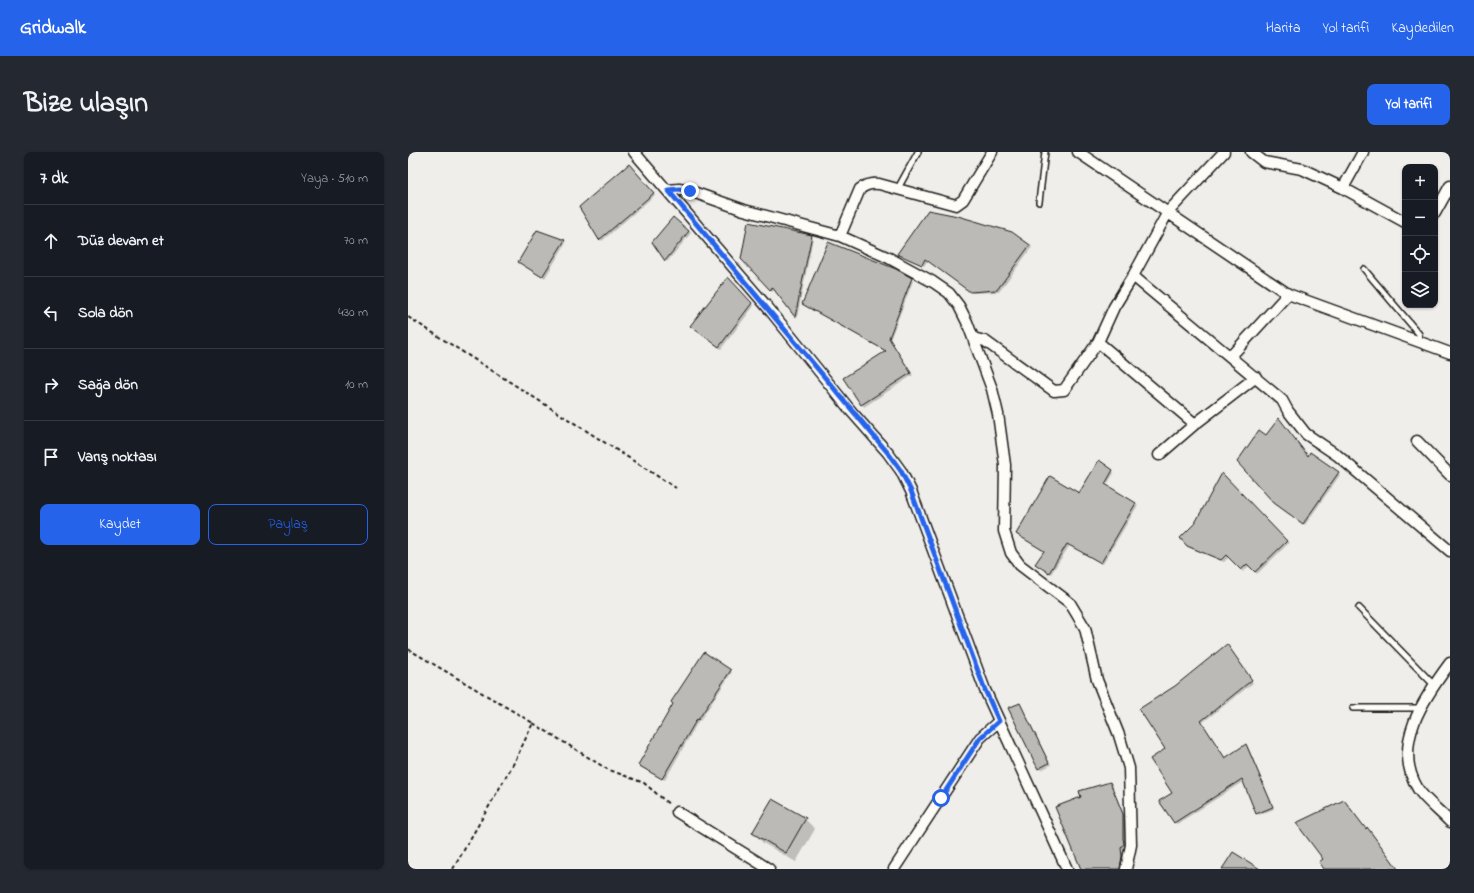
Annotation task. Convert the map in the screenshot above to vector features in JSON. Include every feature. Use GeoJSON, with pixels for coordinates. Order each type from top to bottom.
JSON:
{"type":"FeatureCollection","features":[{"type":"Feature","properties":{"kind":"street"},"geometry":{"type":"LineString","coordinates":[[634,152],[770,309],[851,411],[888,453],[901,471],[911,491],[982,683],[1067,869]]}},
{"type":"Feature","properties":{"kind":"street"},"geometry":{"type":"LineString","coordinates":[[840,236],[860,189],[867,185],[875,184],[954,206],[958,205],[963,200],[992,152]]}},
{"type":"Feature","properties":{"kind":"street"},"geometry":{"type":"LineString","coordinates":[[1078,152],[1105,172],[1168,212],[1288,294],[1450,353]]}},
{"type":"Feature","properties":{"kind":"street"},"geometry":{"type":"LineString","coordinates":[[973,338],[985,341],[1050,388],[1058,392],[1067,388],[1098,342],[1111,312],[1133,276],[1168,212],[1224,152]]}},
{"type":"Feature","properties":{"kind":"street"},"geometry":{"type":"LineString","coordinates":[[1251,152],[1264,162],[1302,169],[1342,188],[1402,220]]}},
{"type":"Feature","properties":{"kind":"street"},"geometry":{"type":"LineString","coordinates":[[1342,188],[1363,152]]}},
{"type":"Feature","properties":{"kind":"street"},"geometry":{"type":"LineString","coordinates":[[1438,208],[1450,186]]}},
{"type":"Feature","properties":{"kind":"street"},"geometry":{"type":"LineString","coordinates":[[668,190],[679,189],[690,191],[744,210],[840,236],[889,258],[933,282],[949,293],[959,306],[992,389],[998,414],[1005,465],[1004,531],[1010,553],[1020,564],[1070,603],[1079,615],[1085,628],[1097,680],[1125,754],[1129,768],[1131,845],[1126,869]]}},
{"type":"Feature","properties":{"kind":"street"},"geometry":{"type":"LineString","coordinates":[[1133,276],[1282,400],[1288,411],[1306,434],[1337,455],[1450,551]]}},
{"type":"Feature","properties":{"kind":"street"},"geometry":{"type":"LineString","coordinates":[[1231,356],[1288,294]]}},
{"type":"Feature","properties":{"kind":"street"},"geometry":{"type":"LineString","coordinates":[[1098,342],[1195,424]]}},
{"type":"Feature","properties":{"kind":"street"},"geometry":{"type":"LineString","coordinates":[[1159,455],[1195,424],[1256,377]]}},
{"type":"Feature","properties":{"kind":"street"},"geometry":{"type":"LineString","coordinates":[[1417,441],[1450,475]]}},
{"type":"Feature","properties":{"kind":"street"},"geometry":{"type":"LineString","coordinates":[[1450,664],[1434,685],[1420,708],[1409,741],[1408,766],[1412,779],[1419,791],[1450,822]]}},
{"type":"Feature","properties":{"kind":"street"},"geometry":{"type":"LineString","coordinates":[[894,869],[980,738],[999,721]]}},
{"type":"Feature","properties":{"kind":"street"},"geometry":{"type":"LineString","coordinates":[[677,812],[768,869]]}},
{"type":"Feature","properties":{"kind":"lane"},"geometry":{"type":"LineString","coordinates":[[897,190],[918,152]]}},
{"type":"Feature","properties":{"kind":"lane"},"geometry":{"type":"LineString","coordinates":[[1039,202],[1045,152]]}},
{"type":"Feature","properties":{"kind":"lane"},"geometry":{"type":"LineString","coordinates":[[1364,269],[1419,334],[1420,341]]}},
{"type":"Feature","properties":{"kind":"lane"},"geometry":{"type":"LineString","coordinates":[[1359,608],[1434,685]]}},
{"type":"Feature","properties":{"kind":"lane"},"geometry":{"type":"LineString","coordinates":[[1353,708],[1420,708]]}},
{"type":"Feature","properties":{"kind":"path"},"geometry":{"type":"LineString","coordinates":[[408,317],[676,488]]}},
{"type":"Feature","properties":{"kind":"path"},"geometry":{"type":"LineString","coordinates":[[408,649],[607,769],[644,783],[677,812]]}},
{"type":"Feature","properties":{"kind":"path"},"geometry":{"type":"LineString","coordinates":[[453,869],[515,761],[533,723]]}},
{"type":"Feature","properties":{"kind":"building"},"geometry":{"type":"Polygon","coordinates":[[[629,164],[654,193],[599,240],[579,207],[629,164]]]}},
{"type":"Feature","properties":{"kind":"building"},"geometry":{"type":"Polygon","coordinates":[[[928,210],[958,216],[1012,232],[1030,245],[997,290],[970,292],[925,259],[922,265],[897,254],[928,210]]]}},
{"type":"Feature","properties":{"kind":"building"},"geometry":{"type":"Polygon","coordinates":[[[673,217],[689,231],[665,261],[652,242],[673,217]]]}},
{"type":"Feature","properties":{"kind":"building"},"geometry":{"type":"Polygon","coordinates":[[[748,222],[812,235],[795,317],[772,287],[771,291],[741,259],[748,222]]]}},
{"type":"Feature","properties":{"kind":"building"},"geometry":{"type":"Polygon","coordinates":[[[537,230],[565,240],[542,277],[518,262],[537,230]]]}},
{"type":"Feature","properties":{"kind":"building"},"geometry":{"type":"Polygon","coordinates":[[[828,242],[896,269],[912,278],[889,338],[911,373],[861,405],[843,378],[886,351],[802,304],[828,242]]]}},
{"type":"Feature","properties":{"kind":"building"},"geometry":{"type":"Polygon","coordinates":[[[728,277],[752,303],[719,347],[690,326],[728,277]]]}},
{"type":"Feature","properties":{"kind":"building"},"geometry":{"type":"Polygon","coordinates":[[[1279,418],[1308,456],[1310,452],[1339,472],[1303,524],[1274,503],[1237,462],[1259,430],[1266,435],[1279,418]]]}},
{"type":"Feature","properties":{"kind":"building"},"geometry":{"type":"Polygon","coordinates":[[[1099,460],[1113,470],[1105,484],[1136,503],[1101,563],[1067,544],[1049,573],[1035,564],[1044,551],[1016,534],[1050,476],[1079,493],[1099,460]]]}},
{"type":"Feature","properties":{"kind":"building"},"geometry":{"type":"Polygon","coordinates":[[[1222,473],[1287,541],[1255,572],[1247,564],[1241,570],[1226,555],[1221,560],[1187,546],[1180,538],[1195,523],[1222,473]]]}},
{"type":"Feature","properties":{"kind":"building"},"geometry":{"type":"Polygon","coordinates":[[[1227,644],[1252,680],[1201,721],[1225,758],[1246,744],[1273,807],[1256,814],[1242,779],[1174,823],[1159,801],[1172,793],[1150,759],[1165,749],[1139,709],[1175,686],[1227,644]]]}},
{"type":"Feature","properties":{"kind":"building"},"geometry":{"type":"Polygon","coordinates":[[[704,652],[731,670],[698,720],[697,719],[662,779],[638,765],[673,704],[671,702],[704,652]]]}},
{"type":"Feature","properties":{"kind":"building"},"geometry":{"type":"Polygon","coordinates":[[[1020,703],[1049,763],[1038,769],[1008,708],[1020,703]]]}},
{"type":"Feature","properties":{"kind":"building"},"geometry":{"type":"Polygon","coordinates":[[[1110,782],[1123,814],[1124,844],[1121,848],[1122,856],[1120,869],[1081,869],[1055,807],[1081,797],[1079,791],[1110,782]]]}},
{"type":"Feature","properties":{"kind":"building"},"geometry":{"type":"Polygon","coordinates":[[[772,799],[806,818],[786,853],[752,833],[772,799]]]}},
{"type":"Feature","properties":{"kind":"building"},"geometry":{"type":"Polygon","coordinates":[[[1344,800],[1366,829],[1367,827],[1398,869],[1324,869],[1319,862],[1323,859],[1296,823],[1344,800]]]}},
{"type":"Feature","properties":{"kind":"building"},"geometry":{"type":"Polygon","coordinates":[[[1233,852],[1260,869],[1222,869],[1233,852]]]}},
{"type":"Feature","properties":{"kind":"route"},"geometry":{"type":"LineString","coordinates":[[690,191],[679,189],[668,190],[770,309],[851,411],[888,453],[901,471],[911,491],[946,589],[985,690],[999,721],[988,729],[980,738],[941,798]]}}]}
